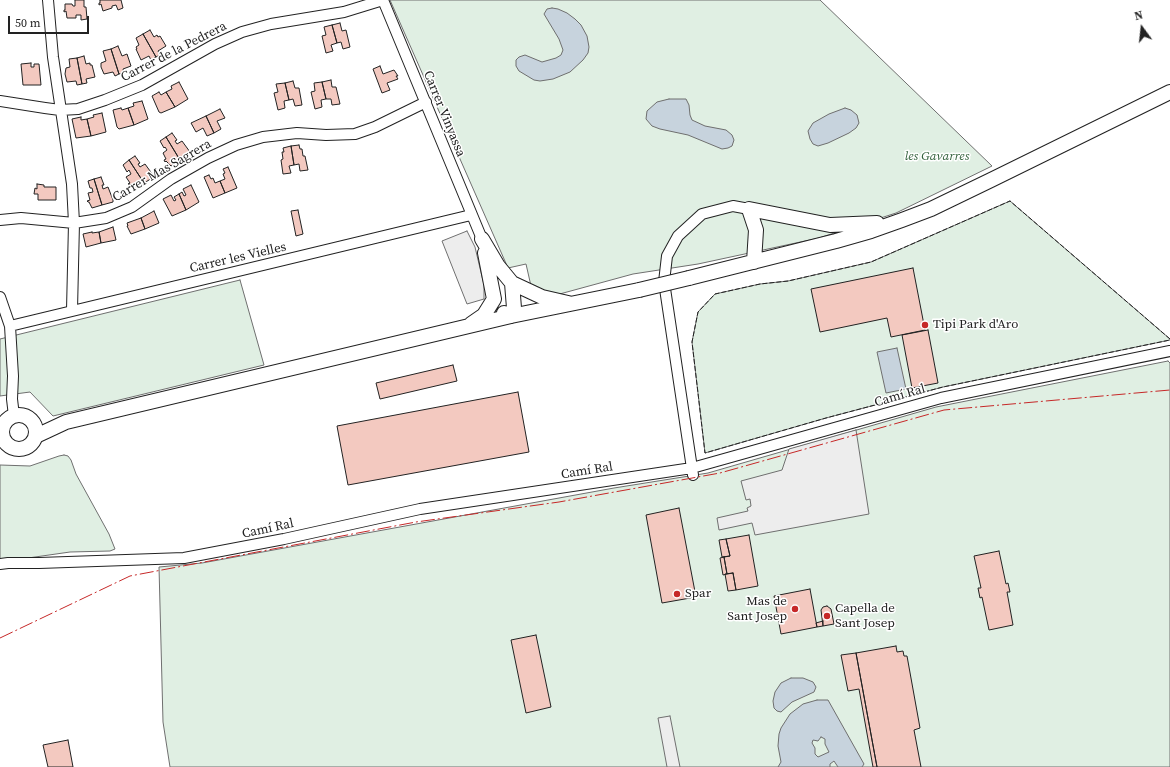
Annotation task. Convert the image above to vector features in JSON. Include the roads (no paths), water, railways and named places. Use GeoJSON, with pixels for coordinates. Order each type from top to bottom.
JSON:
{"type":"FeatureCollection","features":[{"type":"Feature","properties":{"kind":"street"},"geometry":{"type":"LineString","coordinates":[[48,0],[60,110],[72,184],[74,223],[72,310]]}},
{"type":"Feature","properties":{"kind":"street","name":"Carrer de la Pedrera"},"geometry":{"type":"LineString","coordinates":[[0,101],[60,110],[78,109],[142,85],[216,44],[242,32],[271,24],[344,12],[383,0]]}},
{"type":"Feature","properties":{"kind":"street","name":"Carrer Vinyassa"},"geometry":{"type":"LineString","coordinates":[[383,0],[482,239]]}},
{"type":"Feature","properties":{"kind":"street"},"geometry":{"type":"LineString","coordinates":[[36,436],[66,422],[510,316],[639,290],[754,262],[871,231],[931,209],[1170,92]]}},
{"type":"Feature","properties":{"kind":"street","name":"Carrer Mas Sagrera"},"geometry":{"type":"LineString","coordinates":[[0,220],[21,218],[74,223],[106,218],[132,207],[172,179],[208,158],[236,145],[263,137],[297,133],[326,135],[355,134],[374,127],[426,102]]}},
{"type":"Feature","properties":{"kind":"street"},"geometry":{"type":"LineString","coordinates":[[692,472],[664,282],[667,256],[678,236],[702,214],[733,206],[830,226],[872,224],[902,220]]}},
{"type":"Feature","properties":{"kind":"street"},"geometry":{"type":"LineString","coordinates":[[749,210],[756,230],[754,262]]}},
{"type":"Feature","properties":{"kind":"street","name":"Carrer les Vielles"},"geometry":{"type":"LineString","coordinates":[[10,326],[471,215]]}},
{"type":"Feature","properties":{"kind":"street"},"geometry":{"type":"LineString","coordinates":[[482,239],[498,266],[512,283],[542,297],[572,304]]}},
{"type":"Feature","properties":{"kind":"street"},"geometry":{"type":"LineString","coordinates":[[482,239],[494,298],[501,312],[510,316]]}},
{"type":"Feature","properties":{"kind":"street"},"geometry":{"type":"LineString","coordinates":[[510,316],[514,308],[512,283]]}},
{"type":"Feature","properties":{"kind":"street"},"geometry":{"type":"LineString","coordinates":[[0,296],[10,326],[13,376],[12,399],[14,416]]}},
{"type":"Feature","properties":{"kind":"street"},"geometry":{"type":"LineString","coordinates":[[468,326],[484,315],[494,298]]}},
{"type":"Feature","properties":{"kind":"street","name":"Camí Ral"},"geometry":{"type":"LineString","coordinates":[[0,564],[184,558],[284,539],[420,509],[692,472],[942,398],[1170,350]]}},
{"type":"Feature","properties":{"kind":"street"},"geometry":{"type":"LineString","coordinates":[[14,416],[24,416],[32,422],[36,429],[36,436],[32,443],[23,449],[12,448],[3,443],[1,429],[7,421],[14,416]]}},
{"type":"Feature","properties":{"kind":"street"},"geometry":{"type":"LineString","coordinates":[[32,422],[66,422]]}},
{"type":"Feature","properties":{"kind":"place","name":"Tipi Park d'Aro"},"geometry":{"type":"Point","coordinates":[925,325]}},
{"type":"Feature","properties":{"kind":"place","name":"Spar"},"geometry":{"type":"Point","coordinates":[677,594]}},
{"type":"Feature","properties":{"kind":"place","name":"Mas de Sant Josep"},"geometry":{"type":"Point","coordinates":[795,609]}},
{"type":"Feature","properties":{"kind":"place","name":"Capella de Sant Josep"},"geometry":{"type":"Point","coordinates":[827,616]}},
{"type":"Feature","properties":{"kind":"park label","name":"les Gavarres"},"geometry":{"type":"Point","coordinates":[937,157]}}]}
